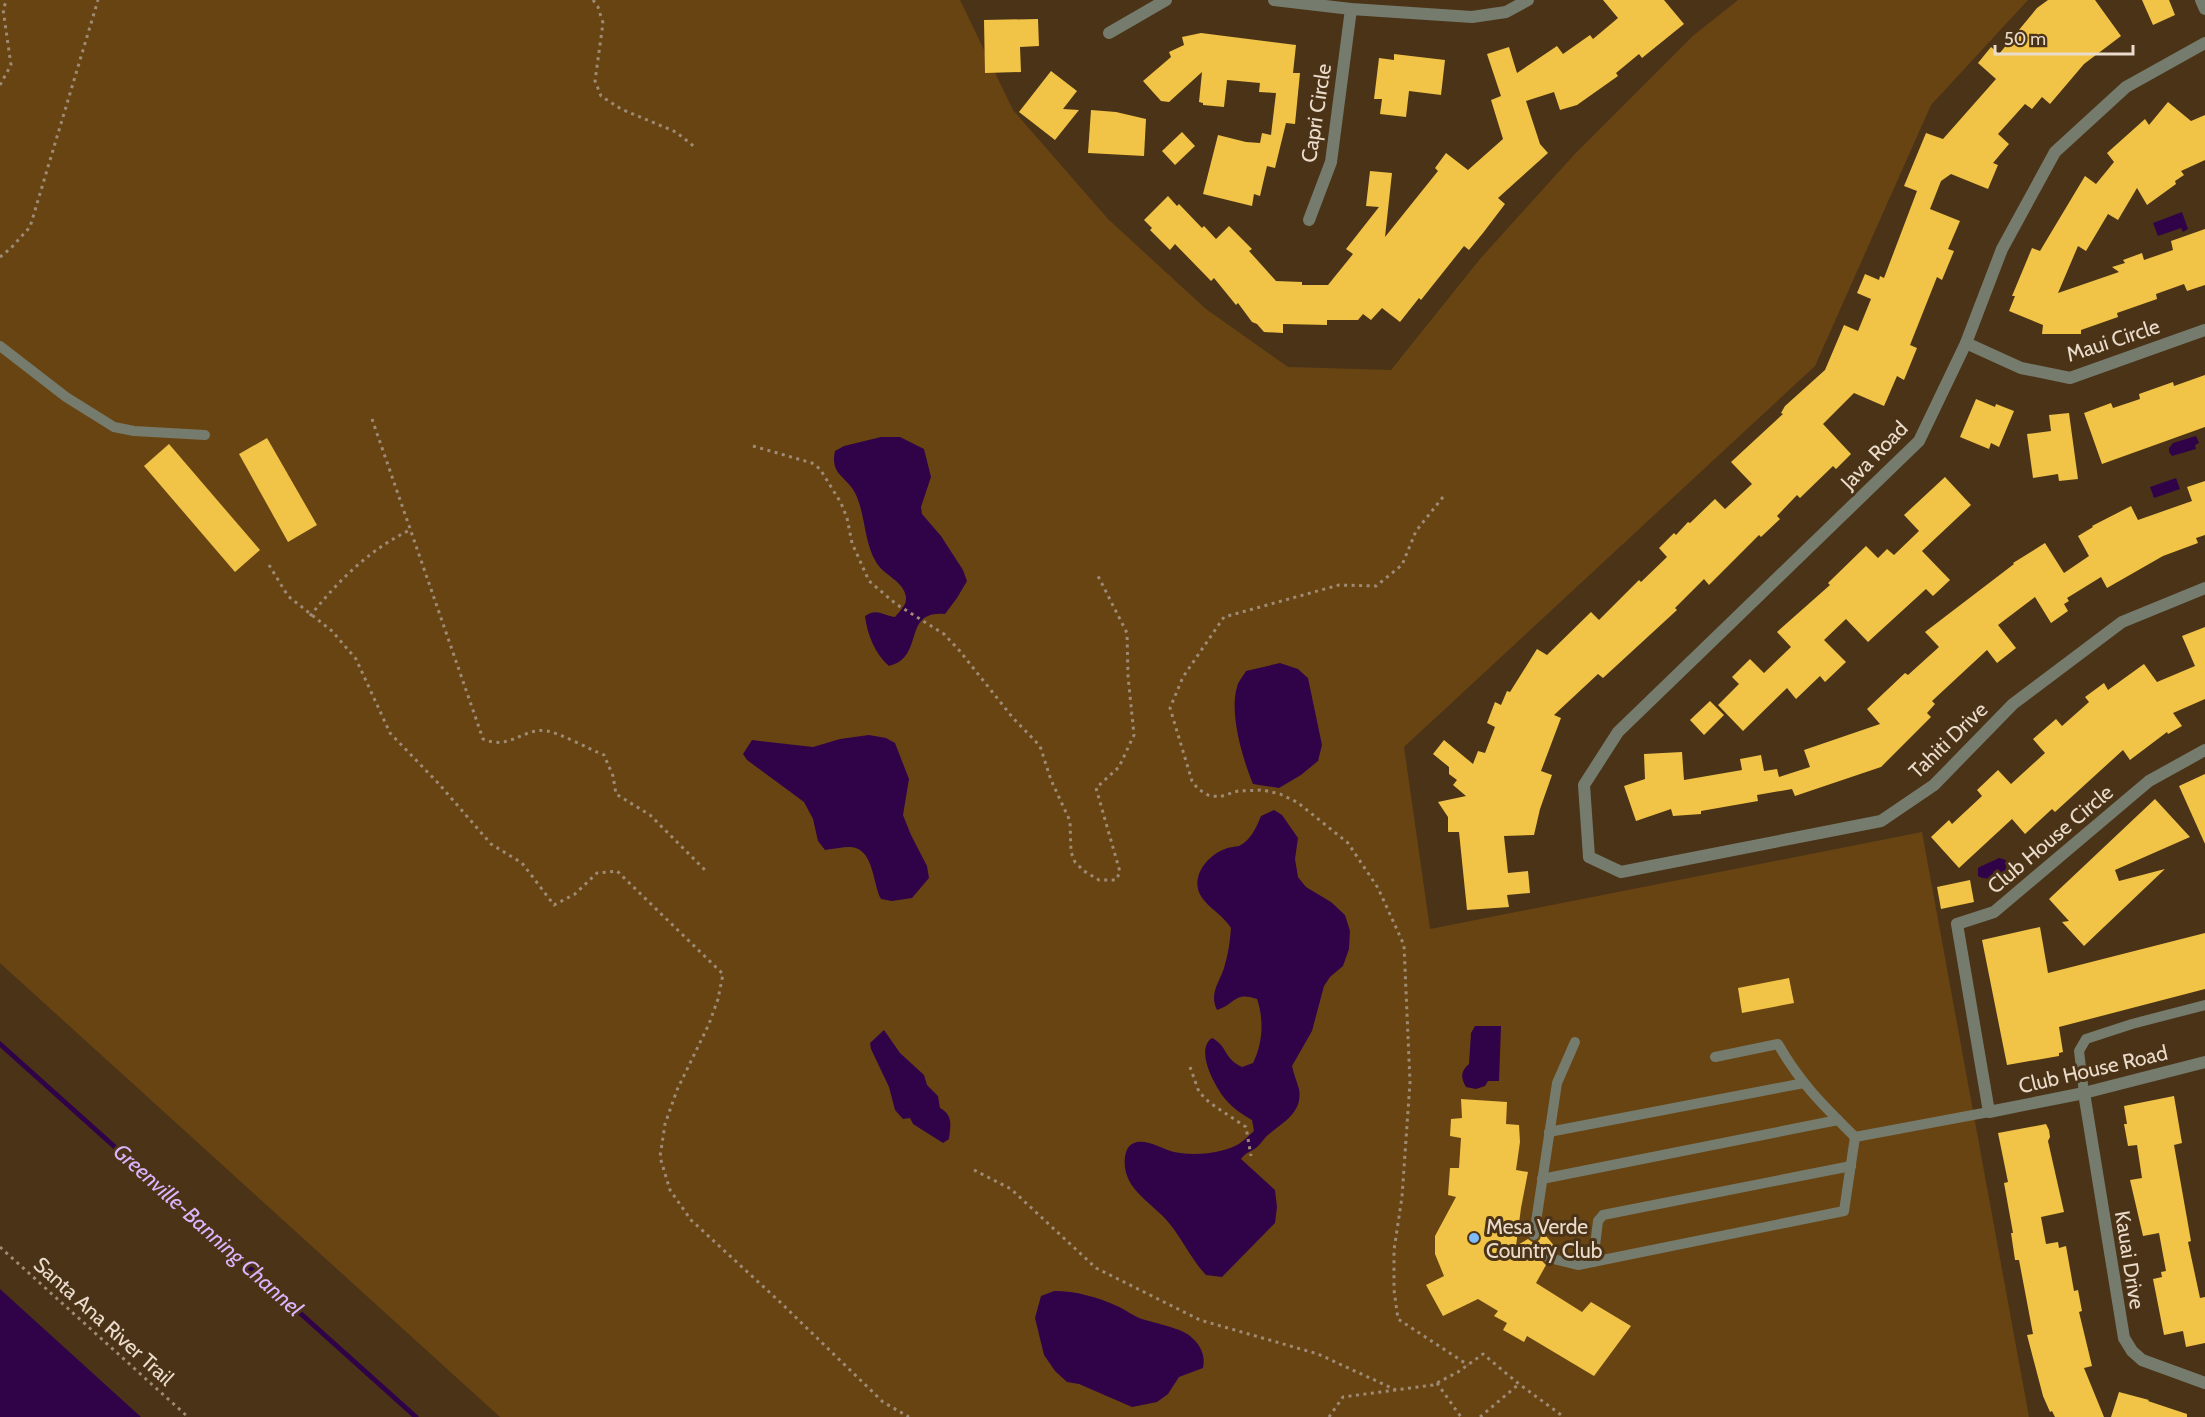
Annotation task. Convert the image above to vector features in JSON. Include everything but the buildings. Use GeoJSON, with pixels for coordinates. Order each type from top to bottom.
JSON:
{"type":"FeatureCollection","features":[{"type":"Feature","properties":{"kind":"street"},"geometry":{"type":"LineString","coordinates":[[1109,33],[1166,0]]}},
{"type":"Feature","properties":{"kind":"street"},"geometry":{"type":"LineString","coordinates":[[1274,0],[1351,9],[1472,17],[1506,12],[1528,0]]}},
{"type":"Feature","properties":{"kind":"street"},"geometry":{"type":"LineString","coordinates":[[2201,0],[2205,9]]}},
{"type":"Feature","properties":{"kind":"street","name":"Capri Circle"},"geometry":{"type":"LineString","coordinates":[[1309,220],[1331,162],[1351,9]]}},
{"type":"Feature","properties":{"kind":"street","name":"Java Road"},"geometry":{"type":"LineString","coordinates":[[1589,857],[1584,785],[1618,732],[1919,441],[1966,343],[2002,249],[2055,152],[2126,87],[2205,43]]}},
{"type":"Feature","properties":{"kind":"street","name":"Maui Circle"},"geometry":{"type":"LineString","coordinates":[[1966,343],[2021,368],[2070,378],[2205,330]]}},
{"type":"Feature","properties":{"kind":"street","name":"Tahiti Drive"},"geometry":{"type":"LineString","coordinates":[[1589,857],[1621,872],[1881,822],[1935,784],[2013,704],[2122,622],[2205,588]]}},
{"type":"Feature","properties":{"kind":"street","name":"Club House Circle"},"geometry":{"type":"LineString","coordinates":[[1989,1112],[1957,924],[1994,912],[2149,781],[2205,750]]}},
{"type":"Feature","properties":{"kind":"street","name":"Club House Road"},"geometry":{"type":"LineString","coordinates":[[1989,1112],[2084,1093],[2205,1062]]}},
{"type":"Feature","properties":{"kind":"street","name":"Kauai Drive"},"geometry":{"type":"LineString","coordinates":[[2084,1093],[2124,1338],[2132,1351],[2142,1359],[2205,1383]]}},
{"type":"Feature","properties":{"kind":"lane"},"geometry":{"type":"LineString","coordinates":[[0,346],[66,397],[114,427],[134,431],[204,435]]}},
{"type":"Feature","properties":{"kind":"lane"},"geometry":{"type":"LineString","coordinates":[[2084,1093],[2079,1052],[2086,1039],[2205,1005]]}},
{"type":"Feature","properties":{"kind":"lane"},"geometry":{"type":"LineString","coordinates":[[1534,1235],[1557,1083],[1575,1042]]}},
{"type":"Feature","properties":{"kind":"lane"},"geometry":{"type":"LineString","coordinates":[[1715,1057],[1778,1044],[1789,1064],[1812,1095],[1855,1137]]}},
{"type":"Feature","properties":{"kind":"lane"},"geometry":{"type":"LineString","coordinates":[[1549,1132],[1804,1083]]}},
{"type":"Feature","properties":{"kind":"lane"},"geometry":{"type":"LineString","coordinates":[[1855,1137],[1989,1112]]}},
{"type":"Feature","properties":{"kind":"lane"},"geometry":{"type":"LineString","coordinates":[[1542,1179],[1838,1120]]}},
{"type":"Feature","properties":{"kind":"lane"},"geometry":{"type":"LineString","coordinates":[[1549,1258],[1578,1265],[1844,1211],[1855,1137]]}},
{"type":"Feature","properties":{"kind":"lane"},"geometry":{"type":"LineString","coordinates":[[1593,1262],[1598,1221],[1603,1215],[1851,1166]]}},
{"type":"Feature","properties":{"kind":"path"},"geometry":{"type":"LineString","coordinates":[[0,85],[11,64],[3,9],[7,0]]}},
{"type":"Feature","properties":{"kind":"path"},"geometry":{"type":"LineString","coordinates":[[0,257],[30,227],[98,0]]}},
{"type":"Feature","properties":{"kind":"path"},"geometry":{"type":"LineString","coordinates":[[593,0],[603,23],[595,81],[601,96],[621,109],[676,132],[696,148]]}},
{"type":"Feature","properties":{"kind":"path"},"geometry":{"type":"LineString","coordinates":[[372,418],[483,739],[500,744],[533,732],[547,731],[604,755],[613,776],[616,794],[650,815],[705,870]]}},
{"type":"Feature","properties":{"kind":"path"},"geometry":{"type":"LineString","coordinates":[[753,446],[812,463],[820,470],[841,503],[852,543],[869,581],[896,604],[944,634],[1013,718],[1041,746],[1051,780],[1070,821],[1071,852],[1076,862],[1084,871],[1100,880],[1116,880],[1120,872],[1096,788],[1119,767],[1134,735],[1128,676],[1127,633],[1097,574]]}},
{"type":"Feature","properties":{"kind":"path"},"geometry":{"type":"LineString","coordinates":[[1443,497],[1416,531],[1402,566],[1376,586],[1339,585],[1224,617],[1183,677],[1170,708],[1192,781],[1198,789],[1208,795],[1219,797],[1238,791],[1263,790],[1280,794],[1297,802],[1348,843],[1378,888],[1404,945],[1410,1082],[1402,1197],[1395,1250],[1394,1290],[1398,1319],[1468,1365]]}},
{"type":"Feature","properties":{"kind":"path"},"geometry":{"type":"LineString","coordinates":[[310,616],[331,589],[375,550],[411,530]]}},
{"type":"Feature","properties":{"kind":"path"},"geometry":{"type":"LineString","coordinates":[[269,565],[288,596],[310,616],[332,631],[356,659],[390,733],[492,844],[522,863],[554,905],[575,894],[597,873],[617,871],[723,974],[718,999],[677,1090],[665,1124],[660,1157],[670,1190],[691,1220],[883,1402],[909,1417]]}},
{"type":"Feature","properties":{"kind":"path"},"geometry":{"type":"LineString","coordinates":[[1190,1067],[1199,1092],[1210,1103],[1246,1126],[1251,1156]]}},
{"type":"Feature","properties":{"kind":"path"},"geometry":{"type":"LineString","coordinates":[[974,1170],[1011,1190],[1096,1268],[1200,1320],[1318,1354],[1396,1390]]}},
{"type":"Feature","properties":{"kind":"path","name":"Santa Ana River Trail"},"geometry":{"type":"LineString","coordinates":[[0,1247],[188,1417]]}},
{"type":"Feature","properties":{"kind":"path"},"geometry":{"type":"LineString","coordinates":[[1329,1417],[1343,1397],[1437,1383],[1483,1354],[1564,1417]]}},
{"type":"Feature","properties":{"kind":"path"},"geometry":{"type":"LineString","coordinates":[[1437,1383],[1461,1417]]}},
{"type":"Feature","properties":{"kind":"path"},"geometry":{"type":"LineString","coordinates":[[1480,1417],[1520,1384]]}},
{"type":"Feature","properties":{"kind":"shaded area","name":"Mesa Verde Country Club"},"geometry":{"type":"Polygon","coordinates":[[[0,0],[960,0],[1013,110],[1108,219],[1206,309],[1288,367],[1391,370],[1480,259],[1573,156],[1694,35],[1738,0],[2028,0],[1931,105],[1815,366],[1404,747],[1430,929],[1922,832],[2029,1417],[500,1417],[0,963],[0,0]]]}},
{"type":"Feature","properties":{"kind":"shaded area"},"geometry":{"type":"Polygon","coordinates":[[[2182,212],[2188,229],[2183,232],[2181,228],[2158,236],[2153,223],[2182,212]]]}},
{"type":"Feature","properties":{"kind":"shaded area"},"geometry":{"type":"Polygon","coordinates":[[[2196,436],[2199,443],[2195,445],[2196,449],[2172,456],[2169,452],[2173,443],[2196,436]]]}},
{"type":"Feature","properties":{"kind":"shaded area"},"geometry":{"type":"Polygon","coordinates":[[[881,437],[900,437],[924,449],[931,477],[921,507],[922,514],[941,536],[963,570],[967,581],[945,614],[931,615],[923,619],[907,654],[900,661],[889,666],[872,643],[865,616],[876,612],[895,617],[904,605],[906,597],[897,582],[876,562],[869,545],[858,499],[836,470],[834,459],[835,451],[844,446],[881,437]]]}},
{"type":"Feature","properties":{"kind":"shaded area"},"geometry":{"type":"Polygon","coordinates":[[[2176,478],[2180,489],[2154,498],[2150,487],[2176,478]]]}},
{"type":"Feature","properties":{"kind":"shaded area"},"geometry":{"type":"Polygon","coordinates":[[[1280,663],[1298,669],[1308,678],[1322,745],[1318,761],[1301,775],[1279,788],[1253,784],[1241,750],[1236,723],[1235,698],[1238,685],[1246,671],[1280,663]]]}},
{"type":"Feature","properties":{"kind":"shaded area"},"geometry":{"type":"Polygon","coordinates":[[[869,735],[886,738],[895,743],[909,779],[903,815],[927,866],[929,878],[912,898],[892,901],[881,899],[864,853],[850,847],[825,850],[818,841],[813,819],[804,802],[747,760],[743,754],[752,740],[813,747],[840,739],[869,735]]]}},
{"type":"Feature","properties":{"kind":"shaded area"},"geometry":{"type":"Polygon","coordinates":[[[1274,810],[1282,815],[1298,838],[1295,859],[1298,877],[1306,887],[1331,902],[1345,915],[1350,931],[1349,949],[1343,966],[1330,977],[1324,986],[1312,1031],[1292,1066],[1299,1089],[1298,1104],[1295,1110],[1286,1121],[1241,1159],[1275,1190],[1277,1207],[1275,1223],[1222,1277],[1206,1275],[1169,1223],[1133,1186],[1125,1168],[1125,1157],[1129,1147],[1138,1142],[1181,1153],[1214,1152],[1237,1145],[1254,1131],[1252,1120],[1232,1106],[1217,1087],[1208,1069],[1205,1051],[1212,1038],[1221,1045],[1232,1060],[1242,1067],[1253,1063],[1261,1039],[1259,1007],[1257,999],[1244,996],[1217,1010],[1214,994],[1229,948],[1231,928],[1200,895],[1197,883],[1204,864],[1209,859],[1219,851],[1239,846],[1247,840],[1261,816],[1274,810]]]}},
{"type":"Feature","properties":{"kind":"shaded area"},"geometry":{"type":"Polygon","coordinates":[[[1999,858],[2006,860],[2006,871],[1989,878],[1978,876],[1978,868],[1999,858]]]}},
{"type":"Feature","properties":{"kind":"shaded area"},"geometry":{"type":"Polygon","coordinates":[[[1475,1026],[1501,1026],[1499,1081],[1488,1081],[1485,1086],[1476,1089],[1466,1087],[1462,1077],[1464,1069],[1469,1064],[1471,1033],[1475,1026]]]}},
{"type":"Feature","properties":{"kind":"shaded area"},"geometry":{"type":"Polygon","coordinates":[[[884,1030],[900,1053],[924,1075],[927,1085],[938,1096],[940,1108],[949,1117],[949,1139],[943,1143],[913,1124],[910,1118],[903,1119],[895,1110],[889,1087],[870,1043],[884,1030]]]}},
{"type":"Feature","properties":{"kind":"shaded area"},"geometry":{"type":"Polygon","coordinates":[[[0,1289],[141,1417],[0,1417],[0,1289]]]}},
{"type":"Feature","properties":{"kind":"shaded area"},"geometry":{"type":"Polygon","coordinates":[[[1054,1291],[1094,1297],[1139,1318],[1186,1333],[1201,1350],[1204,1359],[1203,1368],[1179,1377],[1168,1394],[1157,1402],[1132,1407],[1079,1384],[1067,1382],[1055,1371],[1044,1355],[1035,1318],[1041,1296],[1054,1291]]]}},
{"type":"Feature","properties":{"kind":"waterway","name":"Greenville-Banning Channel"},"geometry":{"type":"LineString","coordinates":[[0,1044],[416,1417]]}},
{"type":"Feature","properties":{"kind":"place","name":"Mesa Verde Country Club"},"geometry":{"type":"Point","coordinates":[1474,1238]}}]}
